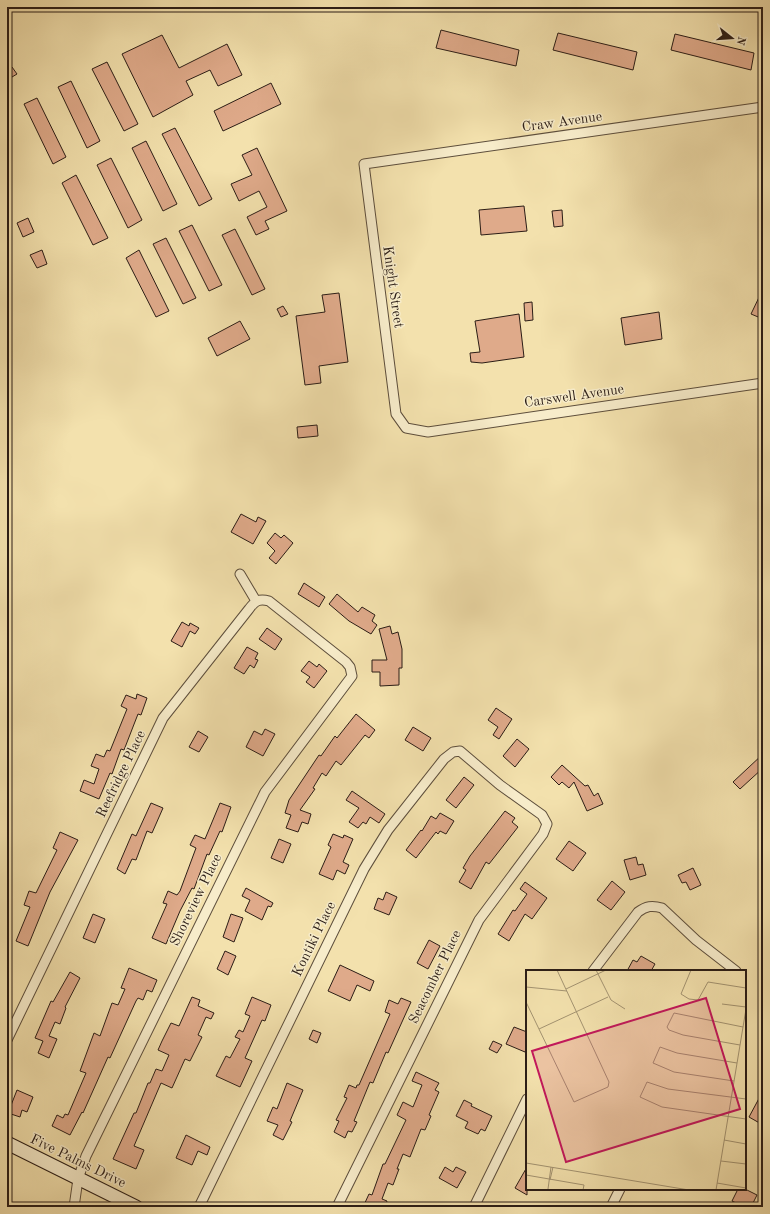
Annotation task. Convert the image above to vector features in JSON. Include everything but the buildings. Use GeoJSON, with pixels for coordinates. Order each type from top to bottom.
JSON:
{"type":"FeatureCollection","features":[{"type":"Feature","properties":{"kind":"street","name":"Craw Avenue"},"geometry":{"type":"LineString","coordinates":[[364,164],[763,107]]}},
{"type":"Feature","properties":{"kind":"street","name":"Knight Street"},"geometry":{"type":"LineString","coordinates":[[364,164],[396,414]]}},
{"type":"Feature","properties":{"kind":"street","name":"Carswell Avenue"},"geometry":{"type":"LineString","coordinates":[[396,414],[406,428],[428,432],[763,383]]}},
{"type":"Feature","properties":{"kind":"street"},"geometry":{"type":"LineString","coordinates":[[240,574],[256,601]]}},
{"type":"Feature","properties":{"kind":"street","name":"Shoreview Place"},"geometry":{"type":"LineString","coordinates":[[74,1207],[78,1179],[86,1156],[265,792],[352,676],[352,672],[346,662],[269,601],[256,601]]}},
{"type":"Feature","properties":{"kind":"street","name":"Reefridge Place"},"geometry":{"type":"LineString","coordinates":[[7,1040],[164,718],[256,601]]}},
{"type":"Feature","properties":{"kind":"street","name":"Kontiki Place"},"geometry":{"type":"LineString","coordinates":[[199,1207],[364,869],[385,834],[444,760],[453,752],[465,754],[500,785]]}},
{"type":"Feature","properties":{"kind":"street","name":"Seacomber Place"},"geometry":{"type":"LineString","coordinates":[[337,1207],[479,920],[547,824],[542,815],[500,785]]}},
{"type":"Feature","properties":{"kind":"street"},"geometry":{"type":"LineString","coordinates":[[594,970],[638,912],[649,906],[662,908],[696,940],[735,970]]}},
{"type":"Feature","properties":{"kind":"street"},"geometry":{"type":"LineString","coordinates":[[474,1207],[526,1101]]}},
{"type":"Feature","properties":{"kind":"street","name":"Five Palms Drive"},"geometry":{"type":"LineString","coordinates":[[7,1144],[136,1207]]}},
{"type":"Feature","properties":{"kind":"street"},"geometry":{"type":"LineString","coordinates":[[612,1207],[620,1190]]}}]}
